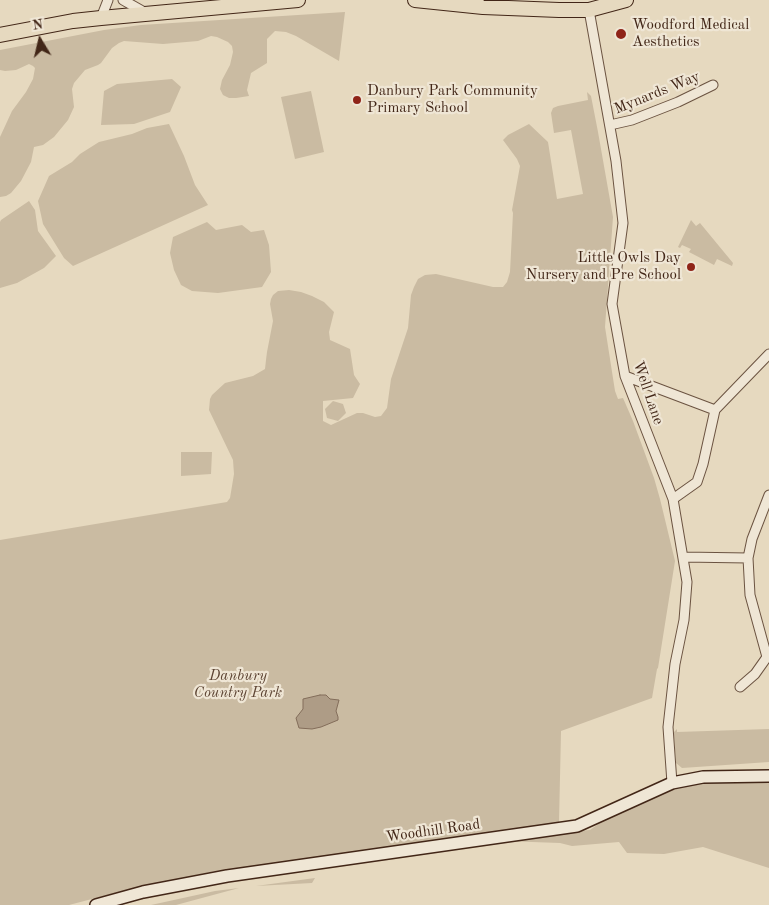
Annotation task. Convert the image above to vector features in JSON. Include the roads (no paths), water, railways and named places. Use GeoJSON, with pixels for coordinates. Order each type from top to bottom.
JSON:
{"type":"FeatureCollection","features":[{"type":"Feature","properties":{"kind":"main road"},"geometry":{"type":"LineString","coordinates":[[0,35],[73,21],[298,0]]}},
{"type":"Feature","properties":{"kind":"main road"},"geometry":{"type":"LineString","coordinates":[[415,0],[483,7],[559,10],[589,10],[626,0]]}},
{"type":"Feature","properties":{"kind":"street"},"geometry":{"type":"LineString","coordinates":[[101,18],[108,0]]}},
{"type":"Feature","properties":{"kind":"street"},"geometry":{"type":"LineString","coordinates":[[123,0],[146,13]]}},
{"type":"Feature","properties":{"kind":"street","name":"Well Lane"},"geometry":{"type":"LineString","coordinates":[[589,10],[616,161],[623,222],[612,304],[624,376],[673,498],[687,582],[684,620],[675,664],[668,727],[672,782]]}},
{"type":"Feature","properties":{"kind":"street","name":"Mynards Way"},"geometry":{"type":"LineString","coordinates":[[610,125],[632,120],[713,85]]}},
{"type":"Feature","properties":{"kind":"street"},"geometry":{"type":"LineString","coordinates":[[673,498],[697,482],[715,410],[769,354]]}},
{"type":"Feature","properties":{"kind":"street"},"geometry":{"type":"LineString","coordinates":[[624,376],[715,410]]}},
{"type":"Feature","properties":{"kind":"street"},"geometry":{"type":"LineString","coordinates":[[740,687],[755,674],[768,657],[750,595],[748,558],[752,539],[769,495]]}},
{"type":"Feature","properties":{"kind":"street"},"geometry":{"type":"LineString","coordinates":[[683,558],[748,558]]}},
{"type":"Feature","properties":{"kind":"street","name":"Woodhill Road"},"geometry":{"type":"LineString","coordinates":[[96,905],[143,892],[226,876],[577,826],[672,782],[703,777],[769,776]]}},
{"type":"Feature","properties":{"kind":"place","name":"Woodford Medical Aesthetics"},"geometry":{"type":"Point","coordinates":[621,34]}},
{"type":"Feature","properties":{"kind":"place","name":"Danbury Park Community Primary School"},"geometry":{"type":"Point","coordinates":[357,100]}},
{"type":"Feature","properties":{"kind":"place","name":"Little Owls Day Nursery and Pre School"},"geometry":{"type":"Point","coordinates":[691,267]}},
{"type":"Feature","properties":{"kind":"park label","name":"Danbury Country Park"},"geometry":{"type":"Point","coordinates":[238,684]}}]}
